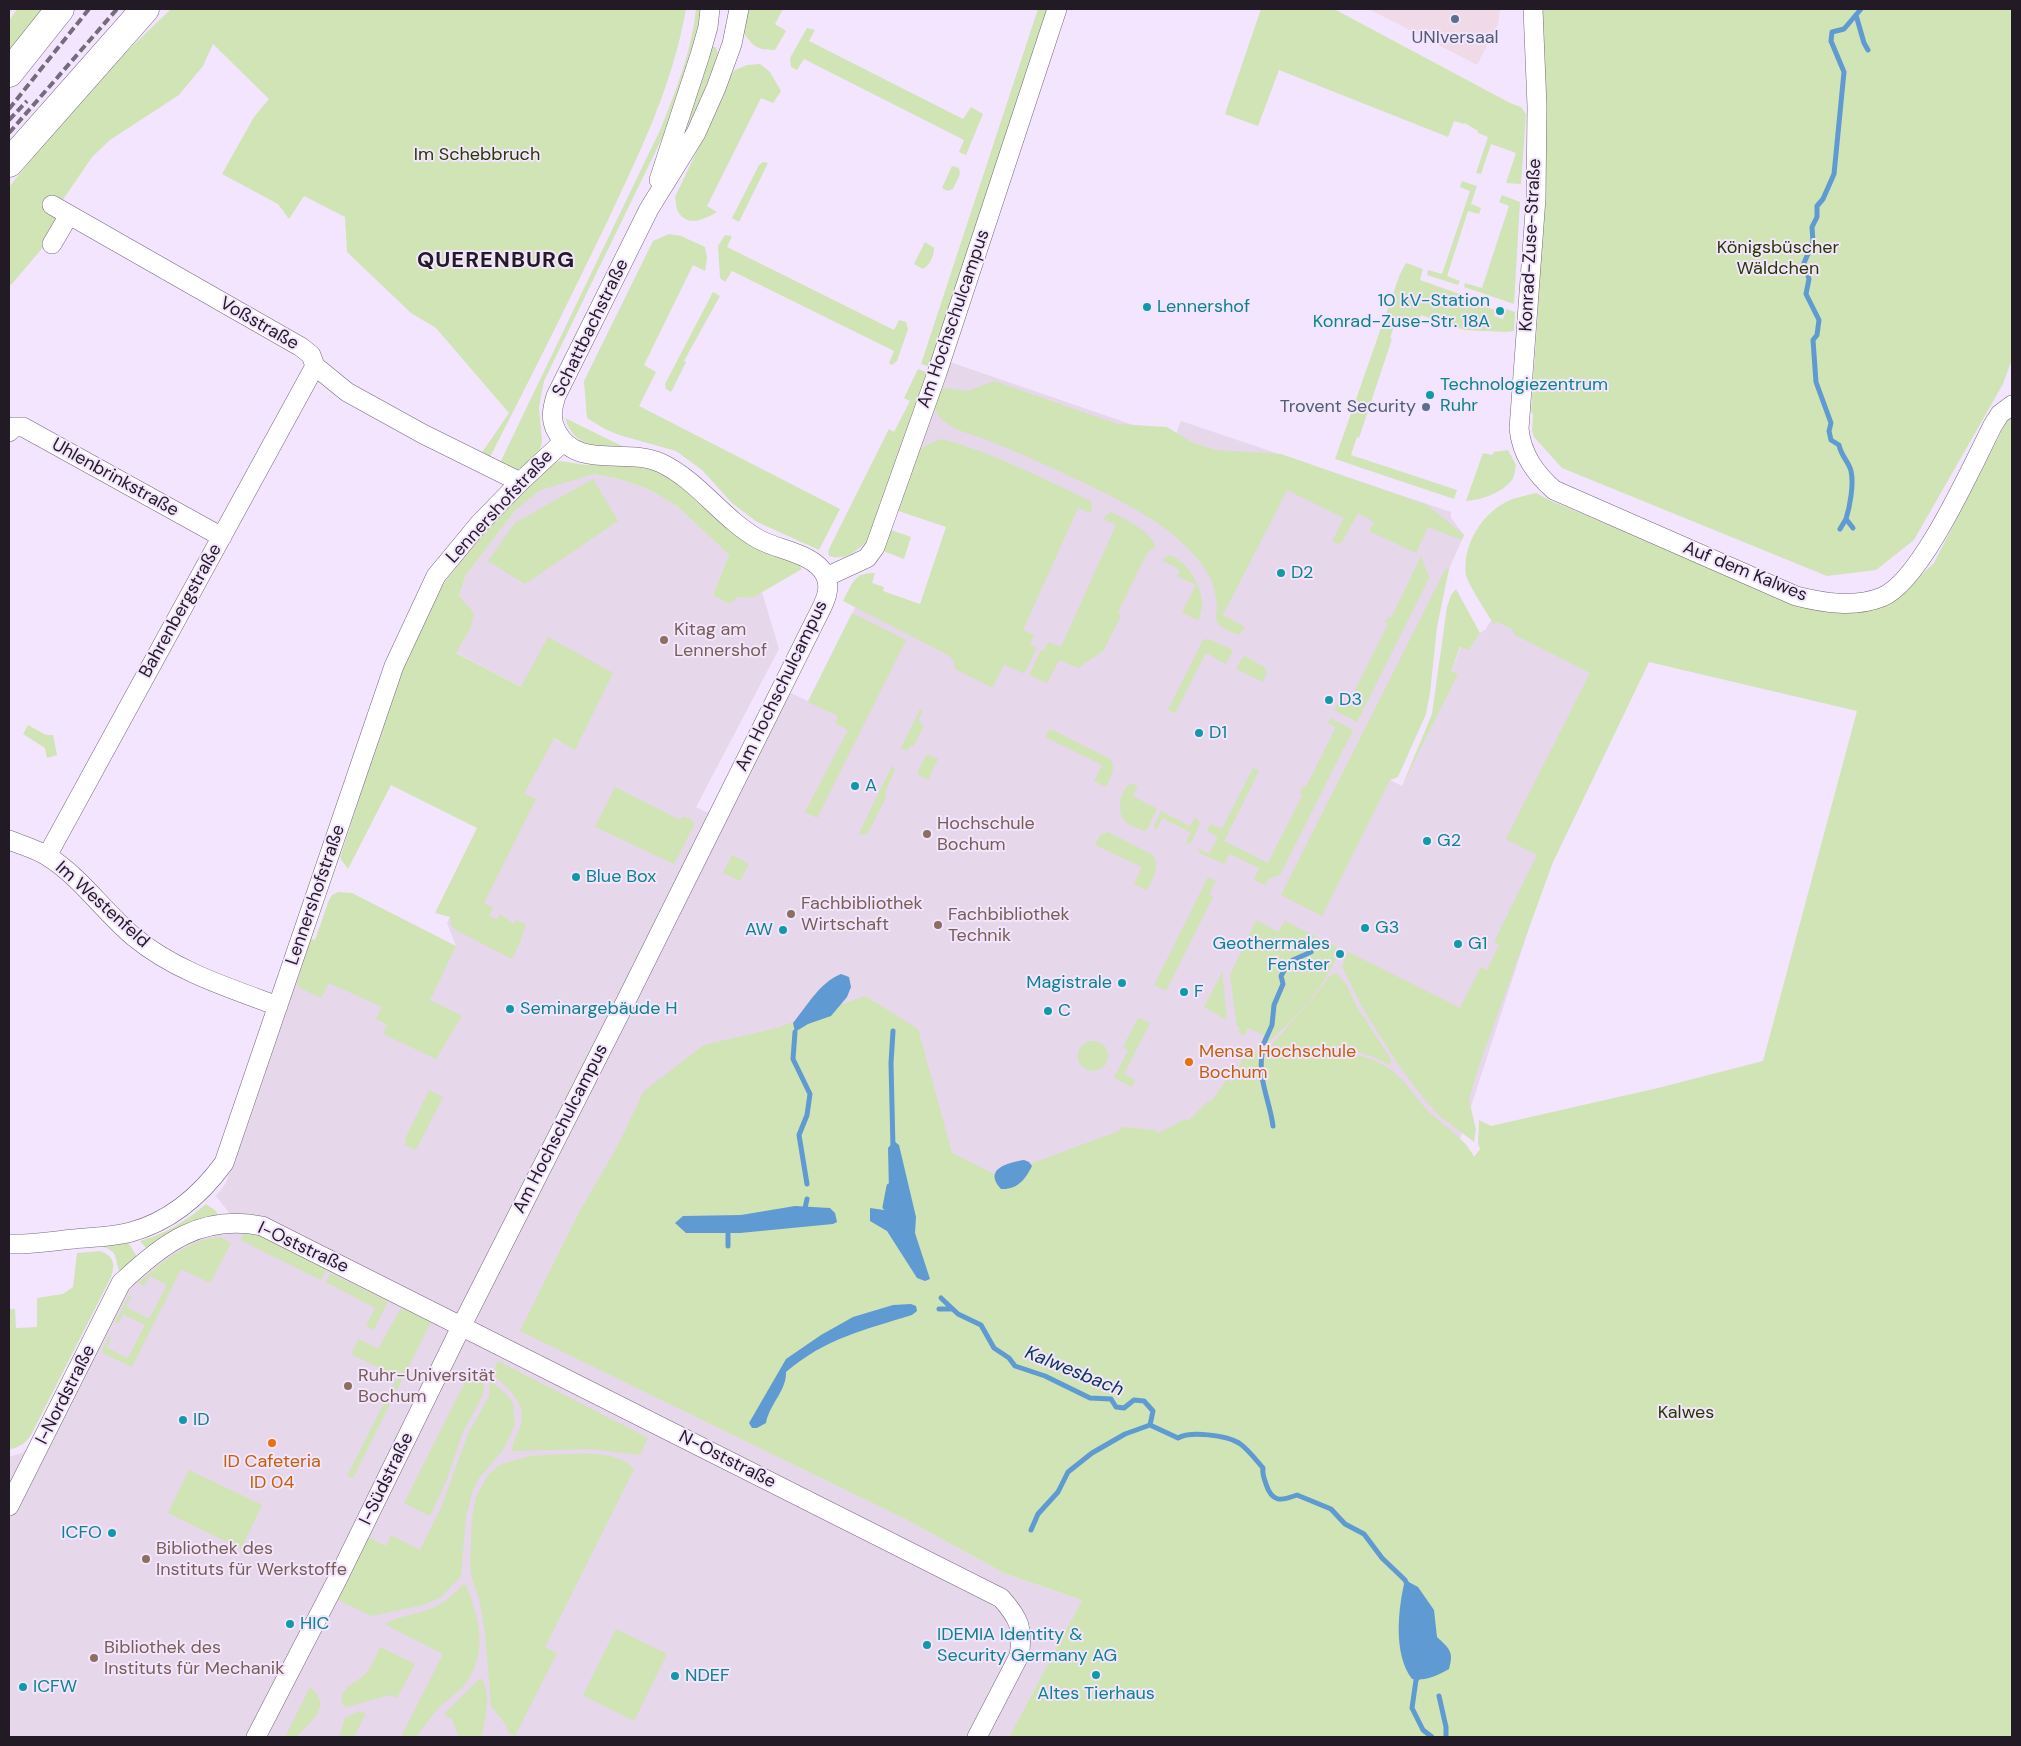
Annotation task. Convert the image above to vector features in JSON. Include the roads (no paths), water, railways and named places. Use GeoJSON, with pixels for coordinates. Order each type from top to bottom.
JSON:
{"type":"FeatureCollection","features":[{"type":"Feature","properties":{"kind":"highway"},"geometry":{"type":"LineString","coordinates":[[9,73],[60,9]]}},
{"type":"Feature","properties":{"kind":"highway"},"geometry":{"type":"LineString","coordinates":[[9,163],[82,78],[146,9]]}},
{"type":"Feature","properties":{"kind":"street","name":"Schattbachstraße"},"geometry":{"type":"LineString","coordinates":[[649,210],[700,55],[708,27],[710,9]]}},
{"type":"Feature","properties":{"kind":"street","name":"Schattbachstraße"},"geometry":{"type":"LineString","coordinates":[[562,442],[555,430],[552,417],[552,408],[556,396],[649,210],[696,133],[716,88],[732,44],[739,9]]}},
{"type":"Feature","properties":{"kind":"street","name":"Am Hochschulcampus"},"geometry":{"type":"LineString","coordinates":[[461,1327],[815,621],[828,588],[826,576],[867,558],[875,547],[936,373],[1057,9]]}},
{"type":"Feature","properties":{"kind":"street","name":"Konrad-Zuse-Straße"},"geometry":{"type":"LineString","coordinates":[[1534,9],[1537,106],[1536,198],[1519,429],[1527,458],[1538,476]]}},
{"type":"Feature","properties":{"kind":"street","name":"Voßstraße"},"geometry":{"type":"LineString","coordinates":[[52,205],[301,347],[311,355],[315,366],[347,392],[423,434],[520,482]]}},
{"type":"Feature","properties":{"kind":"street"},"geometry":{"type":"LineString","coordinates":[[52,244],[69,215]]}},
{"type":"Feature","properties":{"kind":"street","name":"Bahrenbergstraße"},"geometry":{"type":"LineString","coordinates":[[47,856],[315,366]]}},
{"type":"Feature","properties":{"kind":"street","name":"Auf dem Kalwes"},"geometry":{"type":"LineString","coordinates":[[1538,476],[1554,490],[1796,596],[1826,602],[1859,603],[1884,597],[1905,579],[1936,536],[1992,425],[2000,414],[2012,404]]}},
{"type":"Feature","properties":{"kind":"street","name":"Uhlenbrinkstraße"},"geometry":{"type":"LineString","coordinates":[[9,432],[13,427],[23,427],[222,537]]}},
{"type":"Feature","properties":{"kind":"street"},"geometry":{"type":"LineString","coordinates":[[562,442],[577,452],[591,455],[618,455],[660,463],[694,486],[739,528],[762,541],[814,562],[826,576]]}},
{"type":"Feature","properties":{"kind":"street","name":"Lennershofstraße"},"geometry":{"type":"LineString","coordinates":[[9,1244],[130,1233],[170,1216],[203,1190],[224,1163],[397,659],[436,576],[479,524],[562,442]]}},
{"type":"Feature","properties":{"kind":"street","name":"Im Westenfeld"},"geometry":{"type":"LineString","coordinates":[[9,840],[47,856],[88,890],[122,926],[148,947],[201,976],[278,1006]]}},
{"type":"Feature","properties":{"kind":"street","name":"I-Oststraße"},"geometry":{"type":"LineString","coordinates":[[122,1283],[148,1258],[178,1237],[208,1226],[245,1222],[262,1226],[461,1327]]}},
{"type":"Feature","properties":{"kind":"street","name":"I-Nordstraße"},"geometry":{"type":"LineString","coordinates":[[9,1506],[122,1283]]}},
{"type":"Feature","properties":{"kind":"street","name":"N-Oststraße"},"geometry":{"type":"LineString","coordinates":[[461,1327],[1001,1598],[1015,1615],[1021,1629],[1022,1641],[1019,1656],[977,1737]]}},
{"type":"Feature","properties":{"kind":"street","name":"I-Südstraße"},"geometry":{"type":"LineString","coordinates":[[256,1737],[338,1578],[461,1327]]}},
{"type":"Feature","properties":{"kind":"water"},"geometry":{"type":"Polygon","coordinates":[[[841,974],[849,977],[851,987],[847,997],[831,1016],[808,1024],[795,1032],[793,1023],[809,1002],[820,989],[841,974]]]}},
{"type":"Feature","properties":{"kind":"water"},"geometry":{"type":"Polygon","coordinates":[[[894,1141],[899,1145],[916,1217],[915,1233],[930,1279],[925,1281],[917,1278],[887,1231],[870,1221],[870,1208],[884,1210],[889,1191],[888,1148],[894,1141]]]}},
{"type":"Feature","properties":{"kind":"water"},"geometry":{"type":"Polygon","coordinates":[[[1024,1160],[1032,1166],[1023,1180],[1012,1188],[1001,1189],[996,1182],[995,1176],[999,1168],[1024,1160]]]}},
{"type":"Feature","properties":{"kind":"water"},"geometry":{"type":"Polygon","coordinates":[[[795,1206],[830,1208],[835,1213],[837,1222],[833,1224],[740,1233],[686,1233],[675,1223],[683,1216],[741,1215],[795,1206]]]}},
{"type":"Feature","properties":{"kind":"water"},"geometry":{"type":"Polygon","coordinates":[[[911,1304],[916,1306],[917,1311],[912,1315],[846,1336],[801,1360],[786,1372],[784,1385],[766,1423],[757,1428],[752,1428],[749,1423],[786,1359],[821,1335],[853,1317],[893,1305],[911,1304]]]}},
{"type":"Feature","properties":{"kind":"water"},"geometry":{"type":"Polygon","coordinates":[[[1405,1580],[1418,1587],[1434,1610],[1437,1637],[1448,1648],[1451,1655],[1449,1669],[1426,1679],[1412,1679],[1402,1657],[1399,1617],[1405,1580]]]}},
{"type":"Feature","properties":{"kind":"waterway"},"geometry":{"type":"LineString","coordinates":[[1853,528],[1846,519],[1851,495],[1851,471],[1839,445],[1831,440],[1829,431],[1831,423],[1816,382],[1813,340],[1817,335],[1819,320],[1806,294],[1809,279],[1804,263],[1813,242],[1812,227],[1817,217],[1817,206],[1823,199],[1834,174],[1844,72],[1831,41],[1832,32],[1844,29],[1861,9]]}},
{"type":"Feature","properties":{"kind":"waterway"},"geometry":{"type":"LineString","coordinates":[[1856,15],[1864,43],[1868,50]]}},
{"type":"Feature","properties":{"kind":"waterway"},"geometry":{"type":"LineString","coordinates":[[1840,529],[1846,519]]}},
{"type":"Feature","properties":{"kind":"waterway"},"geometry":{"type":"LineString","coordinates":[[1264,1043],[1272,1025],[1274,1005],[1283,984],[1281,976],[1288,964],[1311,952]]}},
{"type":"Feature","properties":{"kind":"waterway","name":"Kalwesbach"},"geometry":{"type":"LineString","coordinates":[[893,1031],[891,1063],[893,1148]]}},
{"type":"Feature","properties":{"kind":"waterway"},"geometry":{"type":"LineString","coordinates":[[795,1032],[793,1059],[810,1094],[807,1115],[799,1135],[807,1184]]}},
{"type":"Feature","properties":{"kind":"waterway"},"geometry":{"type":"LineString","coordinates":[[1262,1054],[1263,1082],[1273,1126]]}},
{"type":"Feature","properties":{"kind":"waterway","name":"Kalwesbach"},"geometry":{"type":"LineString","coordinates":[[885,1207],[889,1186]]}},
{"type":"Feature","properties":{"kind":"waterway"},"geometry":{"type":"LineString","coordinates":[[804,1213],[807,1199]]}},
{"type":"Feature","properties":{"kind":"waterway"},"geometry":{"type":"LineString","coordinates":[[728,1226],[728,1246]]}},
{"type":"Feature","properties":{"kind":"waterway","name":"Kalwesbach"},"geometry":{"type":"LineString","coordinates":[[941,1298],[958,1314],[981,1325],[994,1348],[1009,1358],[1015,1366],[1045,1376],[1090,1398],[1111,1399],[1116,1407],[1124,1408],[1134,1400],[1144,1401],[1153,1411],[1150,1425],[1178,1438],[1199,1434],[1226,1438],[1239,1443],[1249,1451],[1263,1468],[1263,1474],[1271,1495],[1278,1499],[1297,1495],[1331,1509],[1345,1524],[1364,1534],[1382,1558],[1405,1580],[1408,1586]]}},
{"type":"Feature","properties":{"kind":"waterway"},"geometry":{"type":"LineString","coordinates":[[939,1309],[951,1309]]}},
{"type":"Feature","properties":{"kind":"waterway"},"geometry":{"type":"LineString","coordinates":[[1031,1530],[1038,1514],[1058,1492],[1068,1472],[1092,1453],[1125,1434],[1150,1425]]}},
{"type":"Feature","properties":{"kind":"waterway","name":"Kalwesbach"},"geometry":{"type":"LineString","coordinates":[[1420,1675],[1416,1680],[1412,1708],[1423,1730],[1432,1737]]}},
{"type":"Feature","properties":{"kind":"waterway","name":"Kalwesbach"},"geometry":{"type":"LineString","coordinates":[[1439,1696],[1446,1727],[1446,1737]]}},
{"type":"Feature","properties":{"kind":"railway"},"geometry":{"type":"LineString","coordinates":[[9,109],[89,9]]}},
{"type":"Feature","properties":{"kind":"railway"},"geometry":{"type":"LineString","coordinates":[[9,133],[117,9]]}},
{"type":"Feature","properties":{"kind":"railway"},"geometry":{"type":"LineString","coordinates":[[9,120],[27,101]]}},
{"type":"Feature","properties":{"kind":"place","name":"UNIversaal"},"geometry":{"type":"Point","coordinates":[1455,19]}},
{"type":"Feature","properties":{"kind":"place","name":"Lennershof"},"geometry":{"type":"Point","coordinates":[1147,307]}},
{"type":"Feature","properties":{"kind":"place","name":"10 kV-Station Konrad-Zuse-Str. 18A"},"geometry":{"type":"Point","coordinates":[1500,311]}},
{"type":"Feature","properties":{"kind":"place","name":"Technologiezentrum Ruhr"},"geometry":{"type":"Point","coordinates":[1430,395]}},
{"type":"Feature","properties":{"kind":"place","name":"Trovent Security"},"geometry":{"type":"Point","coordinates":[1426,407]}},
{"type":"Feature","properties":{"kind":"place","name":"D2"},"geometry":{"type":"Point","coordinates":[1281,573]}},
{"type":"Feature","properties":{"kind":"place","name":"Kitag am Lennershof"},"geometry":{"type":"Point","coordinates":[664,640]}},
{"type":"Feature","properties":{"kind":"place","name":"D3"},"geometry":{"type":"Point","coordinates":[1329,700]}},
{"type":"Feature","properties":{"kind":"place","name":"D1"},"geometry":{"type":"Point","coordinates":[1199,733]}},
{"type":"Feature","properties":{"kind":"place","name":"A"},"geometry":{"type":"Point","coordinates":[855,786]}},
{"type":"Feature","properties":{"kind":"place","name":"Hochschule Bochum"},"geometry":{"type":"Point","coordinates":[927,834]}},
{"type":"Feature","properties":{"kind":"place","name":"G2"},"geometry":{"type":"Point","coordinates":[1427,841]}},
{"type":"Feature","properties":{"kind":"place","name":"Blue Box"},"geometry":{"type":"Point","coordinates":[576,877]}},
{"type":"Feature","properties":{"kind":"place","name":"Fachbibliothek Wirtschaft"},"geometry":{"type":"Point","coordinates":[791,914]}},
{"type":"Feature","properties":{"kind":"place","name":"Fachbibliothek Technik"},"geometry":{"type":"Point","coordinates":[938,925]}},
{"type":"Feature","properties":{"kind":"place","name":"G3"},"geometry":{"type":"Point","coordinates":[1365,928]}},
{"type":"Feature","properties":{"kind":"place","name":"AW"},"geometry":{"type":"Point","coordinates":[783,930]}},
{"type":"Feature","properties":{"kind":"place","name":"G1"},"geometry":{"type":"Point","coordinates":[1458,944]}},
{"type":"Feature","properties":{"kind":"place","name":"Geothermales Fenster"},"geometry":{"type":"Point","coordinates":[1340,954]}},
{"type":"Feature","properties":{"kind":"place","name":"Magistrale"},"geometry":{"type":"Point","coordinates":[1122,983]}},
{"type":"Feature","properties":{"kind":"place","name":"F"},"geometry":{"type":"Point","coordinates":[1184,992]}},
{"type":"Feature","properties":{"kind":"place","name":"Seminargebäude H"},"geometry":{"type":"Point","coordinates":[510,1009]}},
{"type":"Feature","properties":{"kind":"place","name":"C"},"geometry":{"type":"Point","coordinates":[1048,1011]}},
{"type":"Feature","properties":{"kind":"place","name":"Mensa Hochschule Bochum"},"geometry":{"type":"Point","coordinates":[1189,1062]}},
{"type":"Feature","properties":{"kind":"place","name":"Ruhr-Universität Bochum"},"geometry":{"type":"Point","coordinates":[348,1386]}},
{"type":"Feature","properties":{"kind":"place","name":"ID"},"geometry":{"type":"Point","coordinates":[183,1420]}},
{"type":"Feature","properties":{"kind":"place","name":"ID Cafeteria ID 04"},"geometry":{"type":"Point","coordinates":[272,1443]}},
{"type":"Feature","properties":{"kind":"place","name":"ICFO"},"geometry":{"type":"Point","coordinates":[112,1533]}},
{"type":"Feature","properties":{"kind":"place","name":"Bibliothek des Instituts für Werkstoffe"},"geometry":{"type":"Point","coordinates":[146,1559]}},
{"type":"Feature","properties":{"kind":"place","name":"HIC"},"geometry":{"type":"Point","coordinates":[290,1624]}},
{"type":"Feature","properties":{"kind":"place","name":"IDEMIA Identity & Security Germany AG"},"geometry":{"type":"Point","coordinates":[927,1645]}},
{"type":"Feature","properties":{"kind":"place","name":"Bibliothek des Instituts für Mechanik"},"geometry":{"type":"Point","coordinates":[94,1658]}},
{"type":"Feature","properties":{"kind":"place","name":"Altes Tierhaus"},"geometry":{"type":"Point","coordinates":[1096,1675]}},
{"type":"Feature","properties":{"kind":"place","name":"NDEF"},"geometry":{"type":"Point","coordinates":[675,1676]}},
{"type":"Feature","properties":{"kind":"place","name":"ICFW"},"geometry":{"type":"Point","coordinates":[23,1687]}},
{"type":"Feature","properties":{"kind":"district","name":"QUERENBURG"},"geometry":{"type":"Point","coordinates":[496,261]}},
{"type":"Feature","properties":{"kind":"park label","name":"Im Schebbruch"},"geometry":{"type":"Point","coordinates":[477,155]}},
{"type":"Feature","properties":{"kind":"park label","name":"Königsbüscher Wäldchen"},"geometry":{"type":"Point","coordinates":[1778,258]}},
{"type":"Feature","properties":{"kind":"park label","name":"Kalwes"},"geometry":{"type":"Point","coordinates":[1686,1413]}}]}
